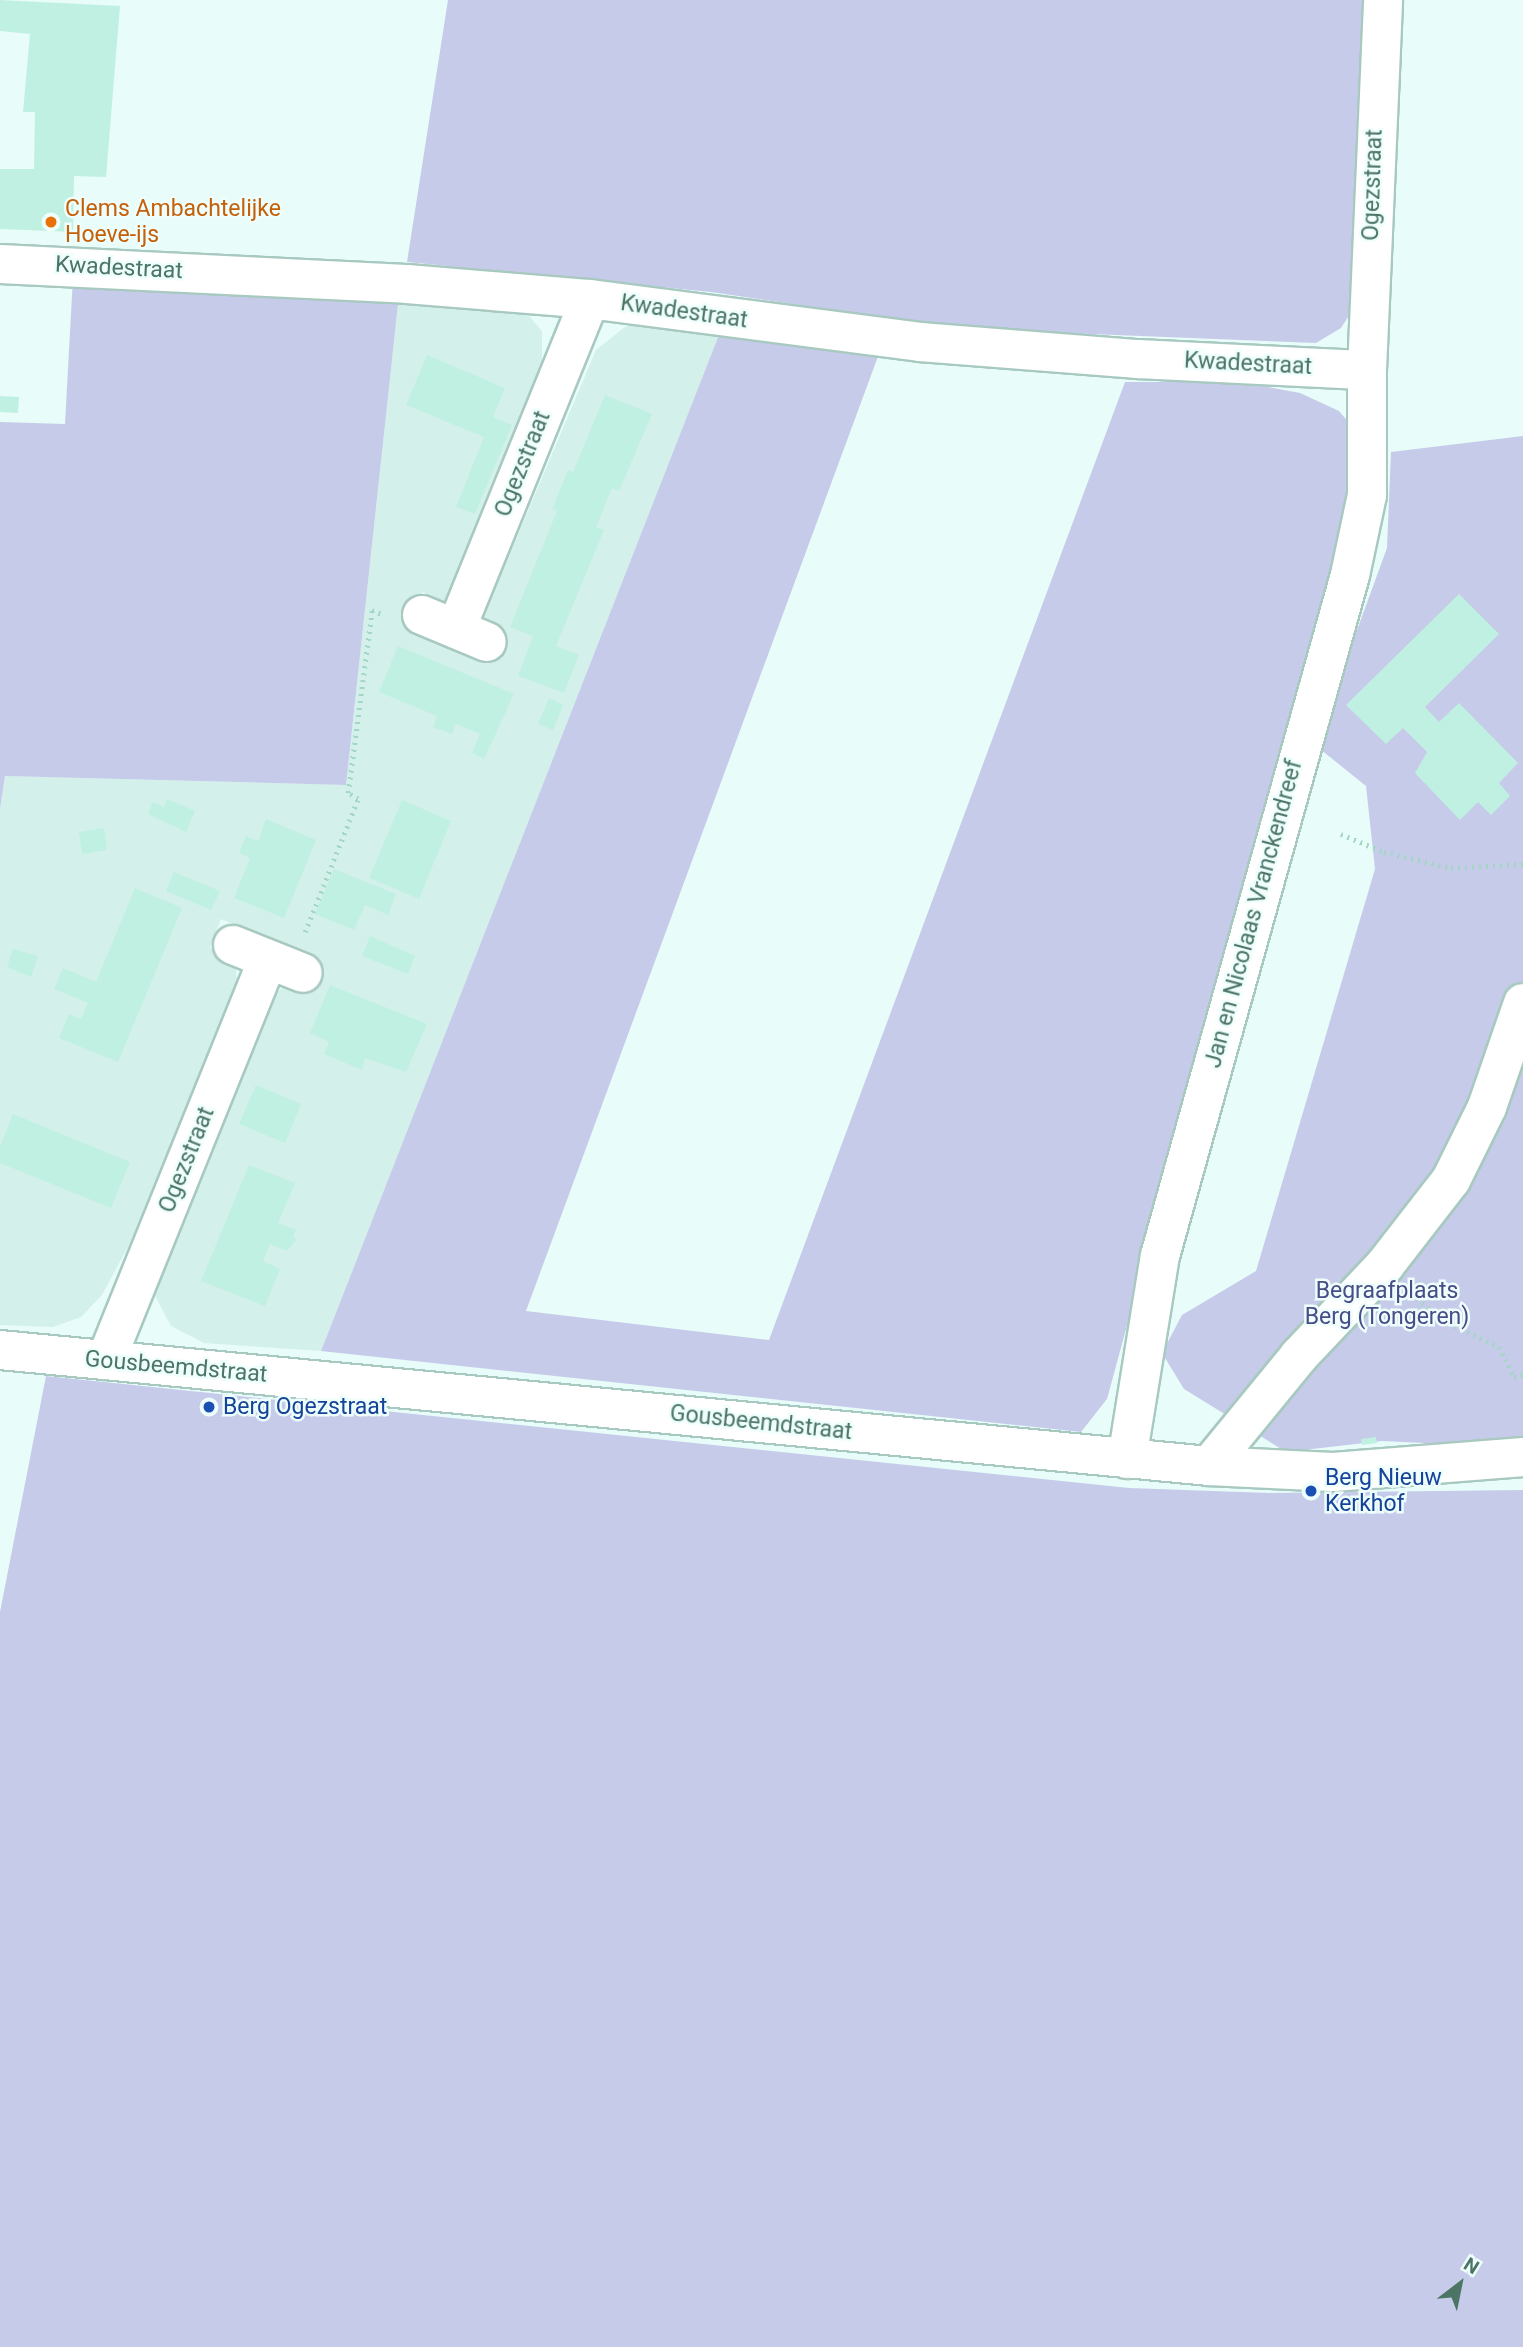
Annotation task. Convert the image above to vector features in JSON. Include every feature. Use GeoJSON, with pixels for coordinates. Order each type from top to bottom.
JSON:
{"type":"FeatureCollection","features":[{"type":"Feature","properties":{"kind":"street","name":"Ogezstraat"},"geometry":{"type":"LineString","coordinates":[[1367,370],[1383,0]]}},
{"type":"Feature","properties":{"kind":"street","name":"Kwadestraat"},"geometry":{"type":"LineString","coordinates":[[0,264],[407,284],[590,299],[920,342],[1138,359],[1367,370]]}},
{"type":"Feature","properties":{"kind":"street","name":"Ogezstraat"},"geometry":{"type":"LineString","coordinates":[[455,628],[590,299]]}},
{"type":"Feature","properties":{"kind":"street","name":"Jan en Nicolaas Vranckendreef"},"geometry":{"type":"LineString","coordinates":[[1127,1459],[1160,1256],[1350,575],[1367,495],[1367,370]]}},
{"type":"Feature","properties":{"kind":"street"},"geometry":{"type":"LineString","coordinates":[[233,944],[287,967]]}},
{"type":"Feature","properties":{"kind":"street","name":"Ogezstraat"},"geometry":{"type":"LineString","coordinates":[[106,1360],[287,967]]}},
{"type":"Feature","properties":{"kind":"street"},"geometry":{"type":"LineString","coordinates":[[1209,1466],[1299,1356],[1385,1265],[1451,1180],[1488,1107],[1523,1003]]}},
{"type":"Feature","properties":{"kind":"street","name":"Gousbeemdstraat"},"geometry":{"type":"LineString","coordinates":[[0,1350],[1209,1466],[1347,1471],[1523,1457]]}},
{"type":"Feature","properties":{"kind":"path"},"geometry":{"type":"LineString","coordinates":[[287,967],[358,799],[348,793],[372,610],[409,624],[455,628]]}},
{"type":"Feature","properties":{"kind":"path"},"geometry":{"type":"LineString","coordinates":[[1341,834],[1384,852],[1451,868],[1523,864]]}},
{"type":"Feature","properties":{"kind":"path"},"geometry":{"type":"LineString","coordinates":[[1385,1265],[1442,1320],[1499,1347],[1514,1377],[1523,1374]]}},
{"type":"Feature","properties":{"kind":"shaded area"},"geometry":{"type":"Polygon","coordinates":[[[399,295],[522,308],[542,331],[542,367],[445,605],[423,592],[409,621],[482,620],[596,350],[625,327],[662,319],[722,327],[321,1351],[204,1343],[171,1326],[153,1292],[271,998],[313,961],[221,919],[210,948],[236,966],[237,992],[130,1243],[102,1295],[81,1317],[53,1327],[0,1325],[0,809],[5,776],[346,785],[399,295]]]}},
{"type":"Feature","properties":{"kind":"green space"},"geometry":{"type":"Polygon","coordinates":[[[448,0],[1371,0],[1352,311],[1341,328],[1316,343],[963,329],[711,292],[407,262],[448,0]]]}},
{"type":"Feature","properties":{"kind":"green space"},"geometry":{"type":"Polygon","coordinates":[[[73,277],[399,295],[346,785],[5,776],[0,809],[0,422],[65,424],[73,277]]]}},
{"type":"Feature","properties":{"kind":"green space"},"geometry":{"type":"Polygon","coordinates":[[[722,327],[880,351],[526,1311],[769,1340],[1125,382],[1241,382],[1300,393],[1339,411],[1350,424],[1351,482],[1319,622],[1107,1399],[1081,1432],[321,1351],[722,327]]]}},
{"type":"Feature","properties":{"kind":"green space","name":"Begraafplaats Berg (Tongeren)"},"geometry":{"type":"Polygon","coordinates":[[[1523,436],[1523,1438],[1466,1445],[1382,1441],[1286,1452],[1184,1389],[1162,1353],[1182,1315],[1256,1271],[1375,869],[1366,786],[1315,745],[1387,548],[1391,452],[1523,436]]]}},
{"type":"Feature","properties":{"kind":"green space"},"geometry":{"type":"Polygon","coordinates":[[[46,1376],[1129,1488],[1269,1493],[1523,1490],[1523,2347],[0,2347],[0,1612],[46,1376]]]}},
{"type":"Feature","properties":{"kind":"building"},"geometry":{"type":"Polygon","coordinates":[[[0,0],[120,6],[106,177],[74,176],[73,232],[0,229],[0,169],[34,169],[35,112],[23,112],[30,34],[0,31],[0,0]]]}},
{"type":"Feature","properties":{"kind":"building"},"geometry":{"type":"Polygon","coordinates":[[[427,355],[505,388],[493,417],[512,425],[475,514],[456,507],[484,437],[406,405],[427,355]]]}},
{"type":"Feature","properties":{"kind":"building"},"geometry":{"type":"Polygon","coordinates":[[[605,395],[652,414],[619,491],[612,488],[596,527],[604,530],[556,646],[579,655],[564,693],[518,676],[533,636],[510,627],[557,511],[552,509],[568,470],[573,472],[605,395]]]}},
{"type":"Feature","properties":{"kind":"building"},"geometry":{"type":"Polygon","coordinates":[[[0,396],[19,397],[18,413],[0,412],[0,396]]]}},
{"type":"Feature","properties":{"kind":"building"},"geometry":{"type":"Polygon","coordinates":[[[1459,594],[1499,634],[1425,707],[1439,722],[1459,703],[1518,763],[1499,783],[1510,796],[1491,815],[1478,802],[1460,820],[1415,773],[1427,752],[1403,728],[1386,744],[1346,705],[1459,594]]]}},
{"type":"Feature","properties":{"kind":"building"},"geometry":{"type":"Polygon","coordinates":[[[398,646],[514,694],[484,759],[472,753],[480,734],[456,724],[452,734],[433,727],[437,716],[379,692],[398,646]]]}},
{"type":"Feature","properties":{"kind":"building"},"geometry":{"type":"Polygon","coordinates":[[[549,698],[563,705],[553,730],[538,724],[549,698]]]}},
{"type":"Feature","properties":{"kind":"building"},"geometry":{"type":"Polygon","coordinates":[[[167,799],[195,811],[186,832],[148,814],[153,802],[164,807],[167,799]]]}},
{"type":"Feature","properties":{"kind":"building"},"geometry":{"type":"Polygon","coordinates":[[[402,800],[451,821],[419,899],[369,878],[402,800]]]}},
{"type":"Feature","properties":{"kind":"building"},"geometry":{"type":"Polygon","coordinates":[[[266,819],[316,840],[284,918],[234,898],[250,858],[239,853],[246,836],[258,841],[266,819]]]}},
{"type":"Feature","properties":{"kind":"building"},"geometry":{"type":"Polygon","coordinates":[[[104,828],[107,850],[82,854],[79,832],[104,828]]]}},
{"type":"Feature","properties":{"kind":"building"},"geometry":{"type":"Polygon","coordinates":[[[334,869],[396,894],[388,915],[365,905],[354,930],[315,914],[334,869]]]}},
{"type":"Feature","properties":{"kind":"building"},"geometry":{"type":"Polygon","coordinates":[[[174,872],[220,891],[211,910],[166,891],[174,872]]]}},
{"type":"Feature","properties":{"kind":"building"},"geometry":{"type":"Polygon","coordinates":[[[135,888],[182,908],[118,1062],[59,1038],[69,1014],[81,1019],[88,1003],[54,989],[63,968],[96,982],[135,888]]]}},
{"type":"Feature","properties":{"kind":"building"},"geometry":{"type":"Polygon","coordinates":[[[370,936],[415,956],[408,974],[362,956],[370,936]]]}},
{"type":"Feature","properties":{"kind":"building"},"geometry":{"type":"Polygon","coordinates":[[[13,949],[38,956],[31,977],[7,967],[13,949]]]}},
{"type":"Feature","properties":{"kind":"building"},"geometry":{"type":"Polygon","coordinates":[[[330,985],[427,1024],[406,1072],[365,1058],[362,1070],[324,1054],[329,1042],[310,1033],[330,985]]]}},
{"type":"Feature","properties":{"kind":"building"},"geometry":{"type":"Polygon","coordinates":[[[256,1085],[301,1104],[285,1143],[239,1124],[256,1085]]]}},
{"type":"Feature","properties":{"kind":"building"},"geometry":{"type":"Polygon","coordinates":[[[13,1114],[130,1162],[111,1208],[0,1163],[0,1147],[13,1114]]]}},
{"type":"Feature","properties":{"kind":"building"},"geometry":{"type":"Polygon","coordinates":[[[249,1165],[295,1183],[278,1223],[296,1230],[293,1237],[297,1239],[287,1251],[270,1244],[263,1261],[280,1269],[265,1306],[201,1281],[249,1165]]]}},
{"type":"Feature","properties":{"kind":"building"},"geometry":{"type":"Polygon","coordinates":[[[1376,1437],[1377,1443],[1362,1445],[1361,1439],[1376,1437]]]}},
{"type":"Feature","properties":{"kind":"place","name":"Clems Ambachtelijke Hoeve-ijs"},"geometry":{"type":"Point","coordinates":[51,222]}},
{"type":"Feature","properties":{"kind":"place","name":"Berg Ogezstraat"},"geometry":{"type":"Point","coordinates":[209,1407]}},
{"type":"Feature","properties":{"kind":"place","name":"Berg Nieuw Kerkhof"},"geometry":{"type":"Point","coordinates":[1311,1491]}}]}
